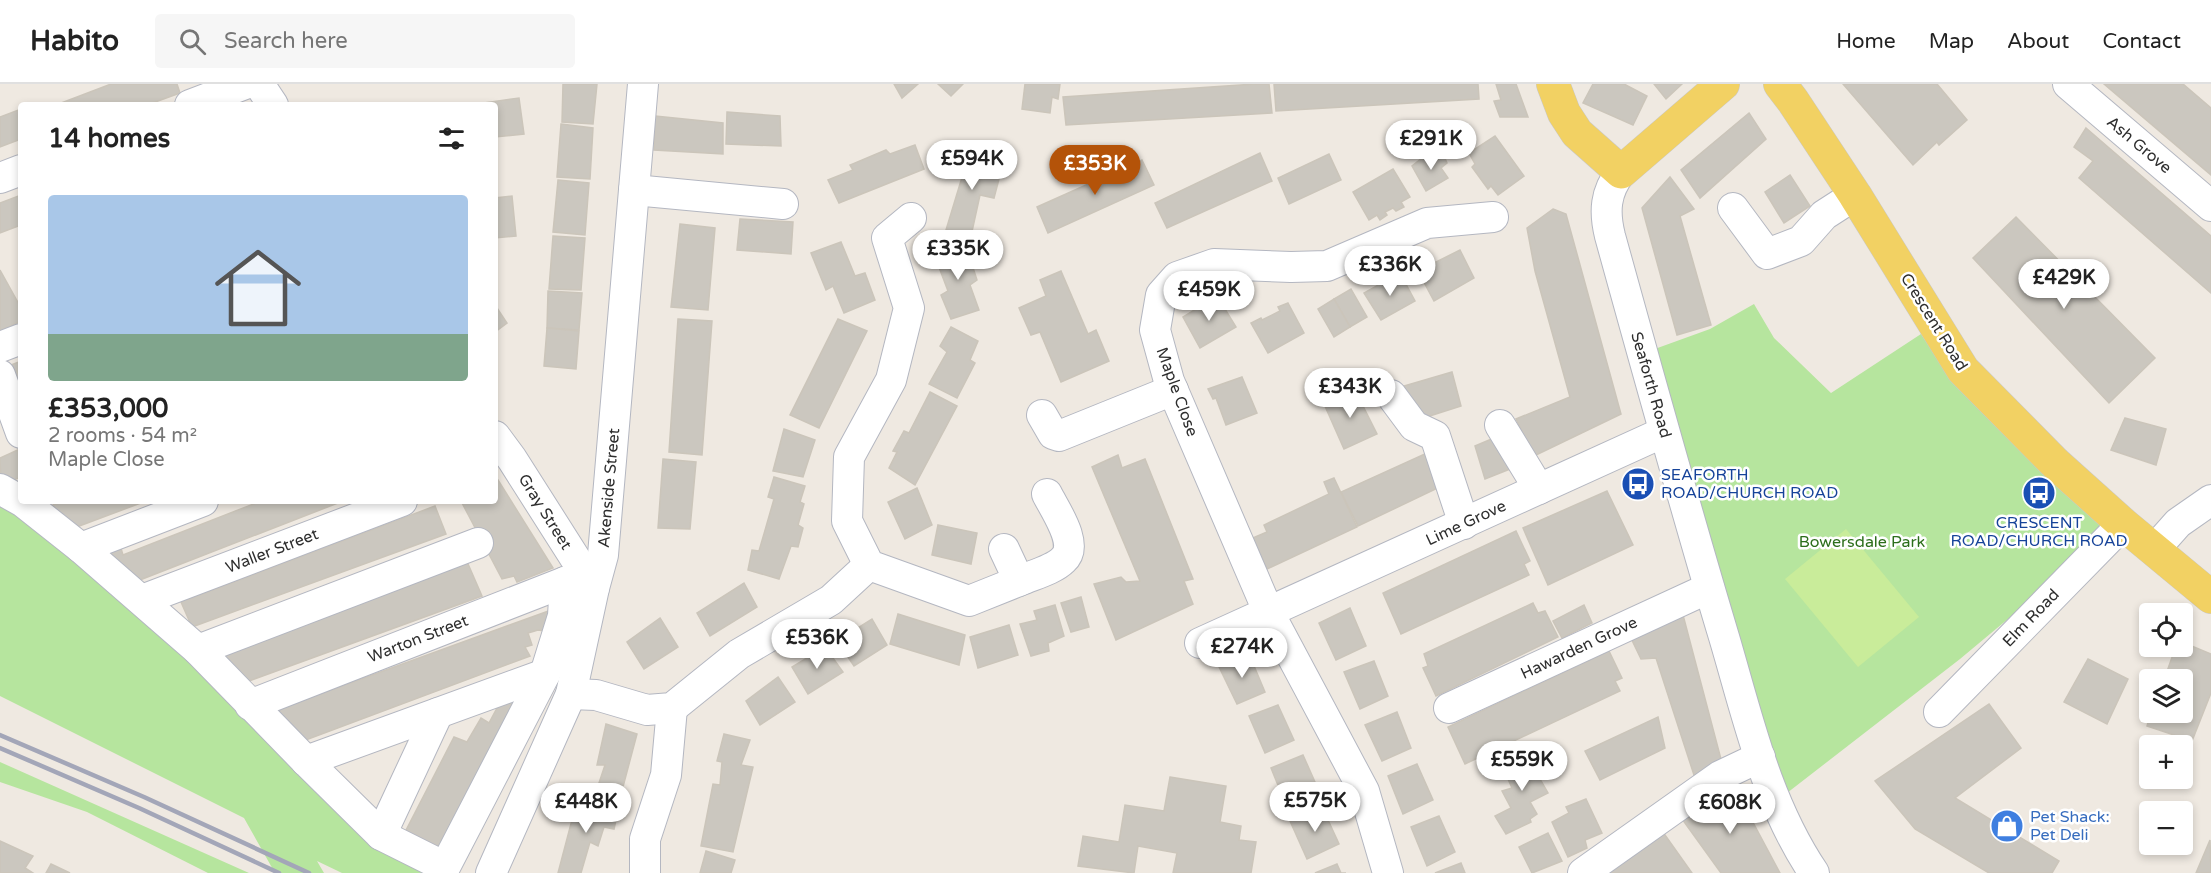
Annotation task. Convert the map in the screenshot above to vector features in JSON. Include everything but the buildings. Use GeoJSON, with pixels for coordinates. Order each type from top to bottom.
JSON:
{"type":"FeatureCollection","features":[{"type":"Feature","properties":{"kind":"main road"},"geometry":{"type":"LineString","coordinates":[[1553,84],[1564,113],[1577,133],[1621,172],[1723,84]]}},
{"type":"Feature","properties":{"kind":"main road","name":"Crescent Road"},"geometry":{"type":"LineString","coordinates":[[1780,84],[1855,195],[1963,370],[2055,463],[2123,524],[2211,597]]}},
{"type":"Feature","properties":{"kind":"street"},"geometry":{"type":"LineString","coordinates":[[198,102],[245,84]]}},
{"type":"Feature","properties":{"kind":"street"},"geometry":{"type":"LineString","coordinates":[[259,84],[271,102]]}},
{"type":"Feature","properties":{"kind":"street","name":"Akenside Street"},"geometry":{"type":"LineString","coordinates":[[491,873],[572,694],[582,583],[603,555],[642,84]]}},
{"type":"Feature","properties":{"kind":"street","name":"Ash Grove"},"geometry":{"type":"LineString","coordinates":[[2068,84],[2211,206]]}},
{"type":"Feature","properties":{"kind":"street"},"geometry":{"type":"LineString","coordinates":[[0,178],[18,171]]}},
{"type":"Feature","properties":{"kind":"street","name":"Seaforth Road"},"geometry":{"type":"LineString","coordinates":[[1621,172],[1609,193],[1606,221],[1664,432],[1774,801],[1814,873]]}},
{"type":"Feature","properties":{"kind":"street"},"geometry":{"type":"LineString","coordinates":[[634,190],[783,204]]}},
{"type":"Feature","properties":{"kind":"street"},"geometry":{"type":"LineString","coordinates":[[1733,208],[1767,254],[1801,241],[1824,215],[1855,195]]}},
{"type":"Feature","properties":{"kind":"street","name":"Maple Close"},"geometry":{"type":"LineString","coordinates":[[1268,611],[1173,390],[1155,330],[1161,295],[1177,278],[1214,264],[1327,266],[1427,223],[1493,217]]}},
{"type":"Feature","properties":{"kind":"street"},"geometry":{"type":"LineString","coordinates":[[911,218],[886,238],[909,308],[891,380],[849,457],[847,521],[869,565],[969,601],[1057,564],[1068,554],[1068,536],[1047,495]]}},
{"type":"Feature","properties":{"kind":"street"},"geometry":{"type":"LineString","coordinates":[[0,347],[18,340]]}},
{"type":"Feature","properties":{"kind":"street"},"geometry":{"type":"LineString","coordinates":[[0,375],[15,431]]}},
{"type":"Feature","properties":{"kind":"street"},"geometry":{"type":"LineString","coordinates":[[1042,415],[1053,434],[1059,436],[1173,390]]}},
{"type":"Feature","properties":{"kind":"street"},"geometry":{"type":"LineString","coordinates":[[1391,395],[1414,426],[1435,436],[1464,525]]}},
{"type":"Feature","properties":{"kind":"street"},"geometry":{"type":"LineString","coordinates":[[1500,425],[1539,489]]}},
{"type":"Feature","properties":{"kind":"street","name":"Lime Grove"},"geometry":{"type":"LineString","coordinates":[[1200,643],[1464,525],[1664,432]]}},
{"type":"Feature","properties":{"kind":"street","name":"Gray Street"},"geometry":{"type":"LineString","coordinates":[[501,453],[582,583]]}},
{"type":"Feature","properties":{"kind":"street"},"geometry":{"type":"LineString","coordinates":[[2154,550],[2178,523],[2211,500]]}},
{"type":"Feature","properties":{"kind":"street"},"geometry":{"type":"LineString","coordinates":[[24,504],[81,548],[198,650],[381,836],[445,867],[545,674],[563,616],[582,583]]}},
{"type":"Feature","properties":{"kind":"street"},"geometry":{"type":"LineString","coordinates":[[81,548],[195,504]]}},
{"type":"Feature","properties":{"kind":"street","name":"Waller Street"},"geometry":{"type":"LineString","coordinates":[[142,600],[394,504]]}},
{"type":"Feature","properties":{"kind":"street","name":"Elm Road"},"geometry":{"type":"LineString","coordinates":[[1939,712],[2123,524]]}},
{"type":"Feature","properties":{"kind":"street"},"geometry":{"type":"LineString","coordinates":[[198,650],[477,543]]}},
{"type":"Feature","properties":{"kind":"street"},"geometry":{"type":"LineString","coordinates":[[1004,549],[1019,580]]}},
{"type":"Feature","properties":{"kind":"street"},"geometry":{"type":"LineString","coordinates":[[572,694],[596,695],[647,710],[672,708],[739,654],[831,600],[869,565]]}},
{"type":"Feature","properties":{"kind":"street","name":"Warton Street"},"geometry":{"type":"LineString","coordinates":[[250,705],[582,583]]}},
{"type":"Feature","properties":{"kind":"street","name":"Hawarden Grove"},"geometry":{"type":"LineString","coordinates":[[1449,708],[1709,588]]}},
{"type":"Feature","properties":{"kind":"street"},"geometry":{"type":"LineString","coordinates":[[1268,611],[1364,791],[1388,873]]}},
{"type":"Feature","properties":{"kind":"street"},"geometry":{"type":"LineString","coordinates":[[306,761],[545,674]]}},
{"type":"Feature","properties":{"kind":"street"},"geometry":{"type":"LineString","coordinates":[[645,873],[645,839],[666,775],[672,708]]}},
{"type":"Feature","properties":{"kind":"street"},"geometry":{"type":"LineString","coordinates":[[381,836],[438,713]]}},
{"type":"Feature","properties":{"kind":"street"},"geometry":{"type":"LineString","coordinates":[[1583,873],[1720,776],[1760,757]]}},
{"type":"Feature","properties":{"kind":"green space","name":"Bowersdale Park"},"geometry":{"type":"Polygon","coordinates":[[[1754,304],[1774,338],[1831,393],[1921,334],[1953,382],[2109,530],[2082,557],[1960,659],[1787,793],[1770,756],[1652,350],[1710,329],[1754,304]]]}},
{"type":"Feature","properties":{"kind":"green space"},"geometry":{"type":"Polygon","coordinates":[[[0,503],[17,511],[431,873],[342,873],[317,861],[324,873],[275,873],[244,818],[0,696],[0,503]]]}},
{"type":"Feature","properties":{"kind":"green space"},"geometry":{"type":"Polygon","coordinates":[[[1846,529],[1919,617],[1858,667],[1785,579],[1846,529]]]}},
{"type":"Feature","properties":{"kind":"green space"},"geometry":{"type":"Polygon","coordinates":[[[0,762],[249,873],[208,873],[87,812],[0,782],[0,762]]]}},
{"type":"Feature","properties":{"kind":"railway"},"geometry":{"type":"LineString","coordinates":[[0,735],[144,797],[309,873]]}},
{"type":"Feature","properties":{"kind":"railway"},"geometry":{"type":"LineString","coordinates":[[0,748],[139,808],[279,873]]}},
{"type":"Feature","properties":{"kind":"place","name":"SEAFORTH ROAD/CHURCH ROAD"},"geometry":{"type":"Point","coordinates":[1638,484]}},
{"type":"Feature","properties":{"kind":"place","name":"CRESCENT ROAD/CHURCH ROAD"},"geometry":{"type":"Point","coordinates":[2039,493]}},
{"type":"Feature","properties":{"kind":"place","name":"Pet Shack: Pet Deli"},"geometry":{"type":"Point","coordinates":[2007,826]}}]}
